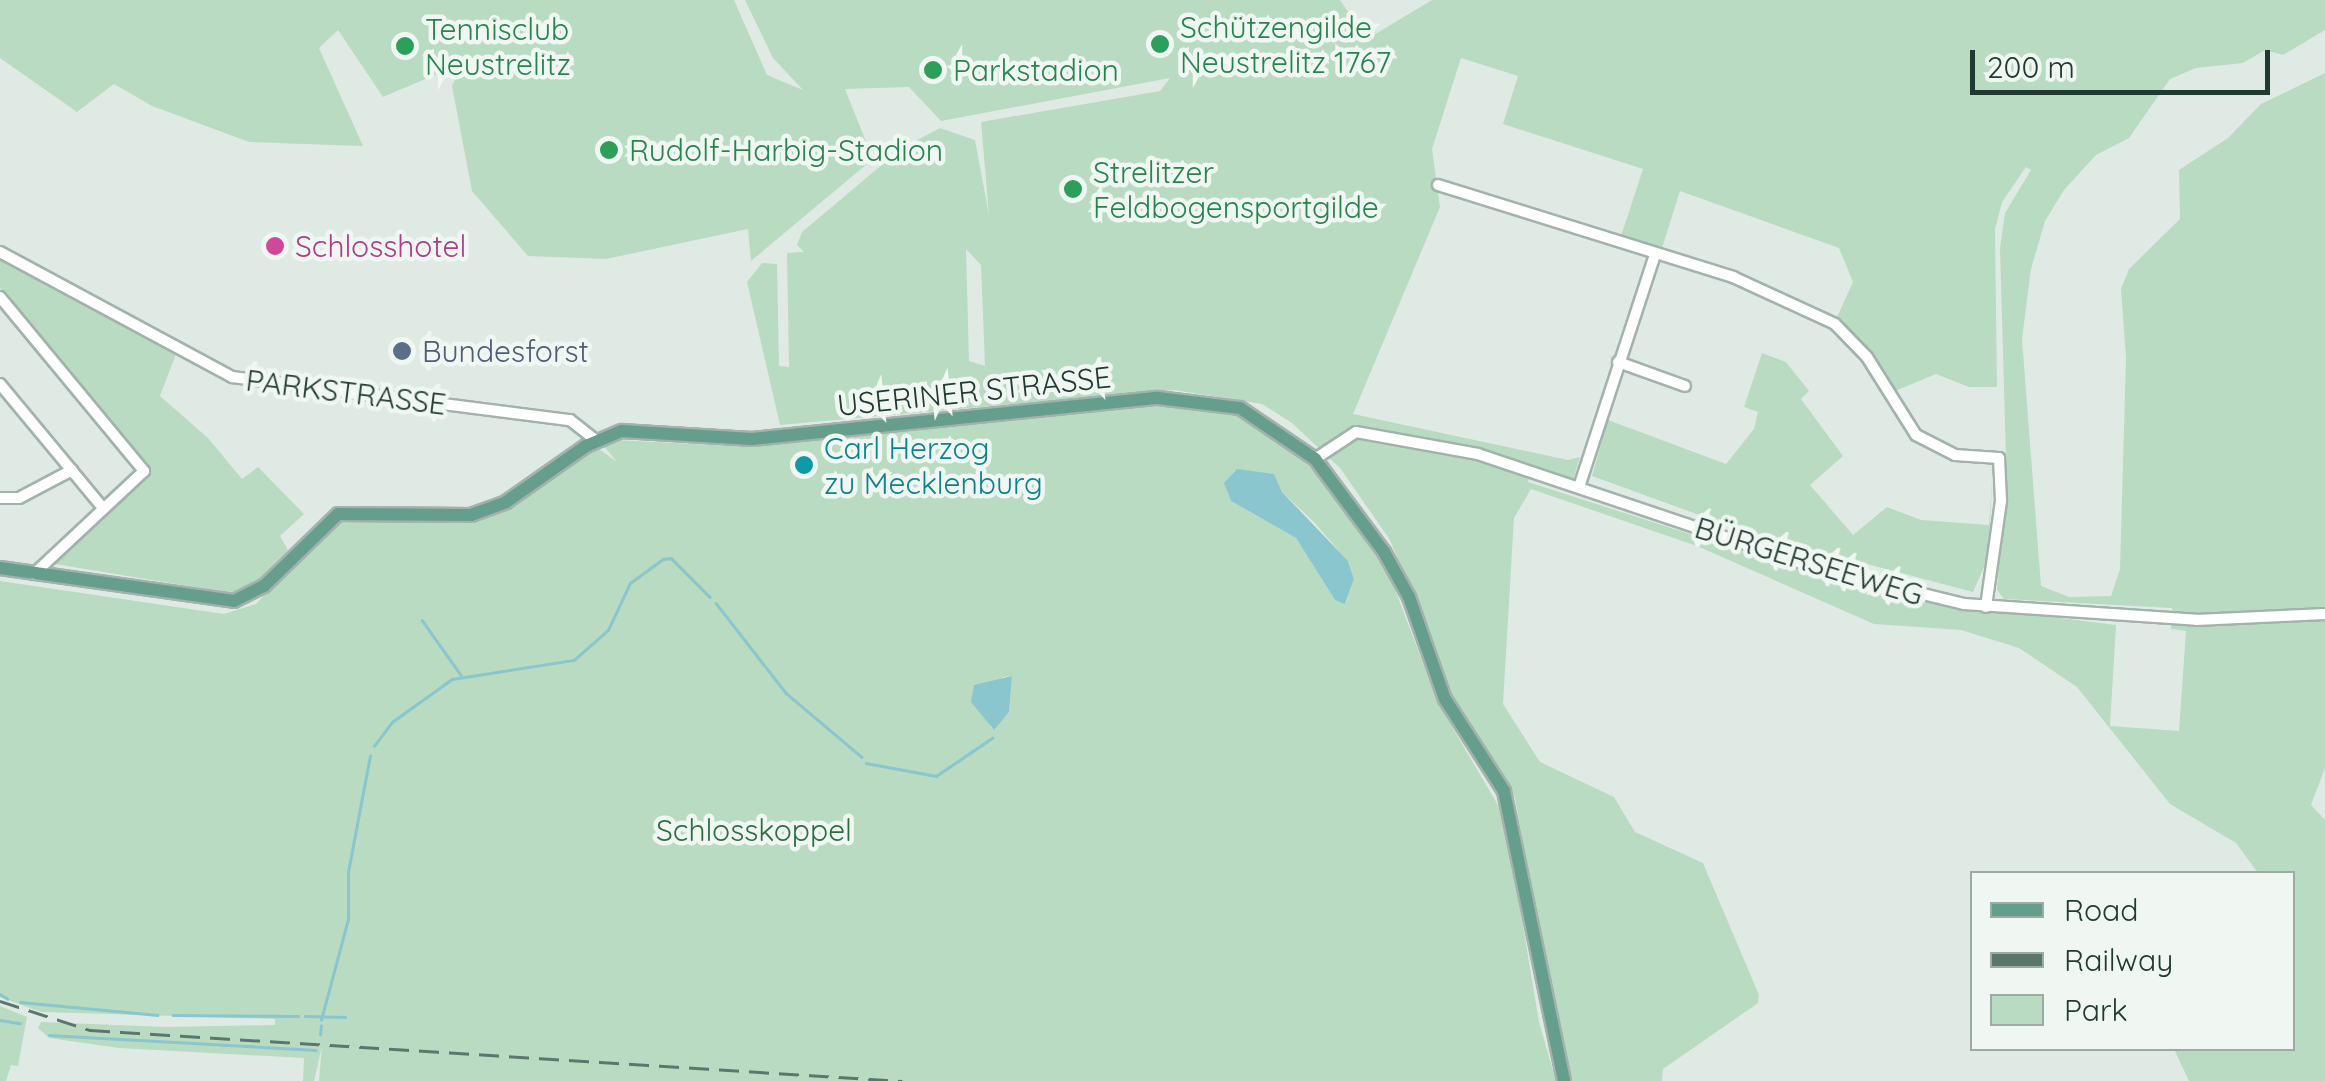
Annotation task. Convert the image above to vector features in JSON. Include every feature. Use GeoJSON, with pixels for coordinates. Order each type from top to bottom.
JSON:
{"type":"FeatureCollection","features":[{"type":"Feature","properties":{"kind":"main road","name":"USERINER STRASSE"},"geometry":{"type":"LineString","coordinates":[[0,568],[203,600],[244,598],[338,514],[471,515],[527,490],[596,440],[630,430],[752,439],[1174,397],[1256,414],[1315,459],[1397,572],[1445,699],[1508,801],[1550,1036],[1564,1081]]}},
{"type":"Feature","properties":{"kind":"street"},"geometry":{"type":"LineString","coordinates":[[1438,185],[1743,281],[1824,317],[1867,357],[1916,434],[1954,454],[2000,458],[2001,501],[1986,607]]}},
{"type":"Feature","properties":{"kind":"street","name":"PARKSTRASSE"},"geometry":{"type":"LineString","coordinates":[[0,252],[232,377],[570,420],[596,440]]}},
{"type":"Feature","properties":{"kind":"street"},"geometry":{"type":"LineString","coordinates":[[1580,484],[1656,254]]}},
{"type":"Feature","properties":{"kind":"street"},"geometry":{"type":"LineString","coordinates":[[0,297],[144,470],[34,574]]}},
{"type":"Feature","properties":{"kind":"street"},"geometry":{"type":"LineString","coordinates":[[1618,362],[1685,386]]}},
{"type":"Feature","properties":{"kind":"street"},"geometry":{"type":"LineString","coordinates":[[1,388],[103,508]]}},
{"type":"Feature","properties":{"kind":"street","name":"BÜRGERSEEWEG"},"geometry":{"type":"LineString","coordinates":[[1315,459],[1346,434],[1367,432],[1495,458],[1817,568],[1986,607],[2196,620],[2325,614]]}},
{"type":"Feature","properties":{"kind":"street"},"geometry":{"type":"LineString","coordinates":[[0,498],[19,498],[72,470]]}},
{"type":"Feature","properties":{"kind":"green space"},"geometry":{"type":"Polygon","coordinates":[[[0,0],[734,0],[767,75],[803,90],[773,58],[745,0],[1340,0],[1367,39],[1432,0],[2325,0],[2325,30],[2283,55],[2265,50],[2243,63],[2196,68],[2170,79],[2129,138],[2096,155],[2064,190],[2045,221],[2031,269],[2022,339],[2041,586],[2069,597],[2111,596],[2120,569],[2126,358],[2121,289],[2129,269],[2180,219],[2179,170],[2228,138],[2261,104],[2325,73],[2325,768],[2311,805],[2325,820],[2325,1081],[2189,1081],[2175,1051],[2295,1051],[2295,871],[2257,871],[2236,843],[2170,804],[2077,687],[2019,648],[1961,630],[1874,624],[1697,546],[1531,489],[1514,518],[1503,704],[1540,762],[1614,797],[1635,832],[1703,863],[1759,995],[1758,1003],[1663,1069],[1662,1081],[1573,1081],[1557,1034],[1515,798],[1452,696],[1390,540],[1340,468],[1292,423],[1262,404],[1174,390],[780,425],[747,282],[762,263],[777,264],[779,366],[789,367],[787,253],[804,252],[797,245],[802,232],[902,148],[940,128],[975,140],[989,215],[981,122],[1160,91],[1170,78],[941,121],[909,87],[845,89],[873,159],[751,261],[748,229],[606,259],[528,256],[472,191],[452,86],[463,63],[383,97],[338,30],[319,48],[363,146],[249,142],[152,106],[114,84],[77,112],[0,58],[0,0]],[[1461,58],[1432,149],[1440,207],[1353,414],[1568,460],[1580,457],[1571,486],[1530,473],[1528,482],[1883,596],[2116,625],[2110,726],[2179,731],[2186,631],[2171,629],[2172,608],[2004,599],[1997,590],[2006,458],[2000,248],[2005,213],[2031,170],[2026,167],[2002,202],[1995,229],[1997,387],[1969,387],[1936,374],[1895,391],[1872,353],[1837,317],[1853,282],[1839,248],[1680,191],[1662,248],[1621,236],[1643,169],[1503,124],[1518,76],[1461,58]],[[966,249],[969,361],[985,366],[981,265],[966,249]]]}},
{"type":"Feature","properties":{"kind":"green space"},"geometry":{"type":"Polygon","coordinates":[[[0,257],[176,354],[160,396],[208,438],[242,479],[258,467],[304,514],[280,536],[288,550],[252,586],[230,593],[49,563],[150,471],[0,288],[0,257]]]}},
{"type":"Feature","properties":{"kind":"green space"},"geometry":{"type":"Polygon","coordinates":[[[1762,353],[1786,362],[1809,391],[1801,399],[1843,456],[1810,485],[1853,535],[1887,507],[1921,520],[1989,525],[1993,467],[1988,558],[1973,592],[1746,532],[1592,476],[1608,420],[1726,464],[1754,429],[1758,412],[1744,407],[1762,353]]]}},
{"type":"Feature","properties":{"kind":"green space","name":"Schlosskoppel"},"geometry":{"type":"Polygon","coordinates":[[[1158,406],[1238,415],[1288,445],[1324,482],[1390,576],[1438,703],[1505,817],[1539,1022],[1556,1081],[319,1081],[322,1046],[314,1081],[303,1081],[304,1058],[119,1048],[49,1038],[38,1028],[41,1022],[166,1027],[275,1025],[275,1019],[41,1012],[0,997],[0,581],[224,614],[256,604],[303,551],[343,521],[457,523],[488,517],[598,448],[617,462],[603,445],[616,440],[752,447],[1158,406]],[[1234,471],[1227,490],[1231,501],[1296,538],[1335,600],[1346,603],[1354,579],[1349,563],[1282,492],[1274,474],[1234,471]],[[1012,676],[1003,677],[982,711],[992,729],[1009,712],[1012,676]]]}},
{"type":"Feature","properties":{"kind":"green space"},"geometry":{"type":"Polygon","coordinates":[[[0,1006],[27,1017],[18,1066],[11,1065],[6,1081],[0,1081],[0,1006]]]}},
{"type":"Feature","properties":{"kind":"water"},"geometry":{"type":"Polygon","coordinates":[[[1237,469],[1274,474],[1282,492],[1348,561],[1354,579],[1345,604],[1335,600],[1296,538],[1231,501],[1224,483],[1237,469]]]}},
{"type":"Feature","properties":{"kind":"water"},"geometry":{"type":"Polygon","coordinates":[[[1012,676],[1009,712],[994,730],[971,702],[974,685],[1012,676]]]}},
{"type":"Feature","properties":{"kind":"waterway"},"geometry":{"type":"LineString","coordinates":[[374,746],[392,722],[452,679],[574,660],[608,630],[630,583],[663,559],[671,558],[710,597]]}},
{"type":"Feature","properties":{"kind":"waterway"},"geometry":{"type":"LineString","coordinates":[[716,603],[786,693],[862,757]]}},
{"type":"Feature","properties":{"kind":"waterway"},"geometry":{"type":"LineString","coordinates":[[422,620],[461,675]]}},
{"type":"Feature","properties":{"kind":"waterway"},"geometry":{"type":"LineString","coordinates":[[866,763],[936,776],[992,738]]}},
{"type":"Feature","properties":{"kind":"waterway"},"geometry":{"type":"LineString","coordinates":[[321,1020],[348,919],[348,872],[370,756]]}},
{"type":"Feature","properties":{"kind":"waterway"},"geometry":{"type":"LineString","coordinates":[[0,994],[8,999]]}},
{"type":"Feature","properties":{"kind":"waterway"},"geometry":{"type":"LineString","coordinates":[[20,1002],[157,1015]]}},
{"type":"Feature","properties":{"kind":"waterway"},"geometry":{"type":"LineString","coordinates":[[173,1015],[298,1016]]}},
{"type":"Feature","properties":{"kind":"waterway"},"geometry":{"type":"LineString","coordinates":[[305,1016],[345,1017]]}},
{"type":"Feature","properties":{"kind":"waterway"},"geometry":{"type":"LineString","coordinates":[[0,1020],[20,1023]]}},
{"type":"Feature","properties":{"kind":"waterway"},"geometry":{"type":"LineString","coordinates":[[320,1035],[321,1026]]}},
{"type":"Feature","properties":{"kind":"waterway"},"geometry":{"type":"LineString","coordinates":[[49,1035],[316,1050]]}},
{"type":"Feature","properties":{"kind":"railway"},"geometry":{"type":"LineString","coordinates":[[0,1001],[90,1030],[902,1081]]}},
{"type":"Feature","properties":{"kind":"place","name":"Schützengilde Neustrelitz 1767"},"geometry":{"type":"Point","coordinates":[1160,44]}},
{"type":"Feature","properties":{"kind":"place","name":"Tennisclub Neustrelitz"},"geometry":{"type":"Point","coordinates":[405,46]}},
{"type":"Feature","properties":{"kind":"place","name":"Parkstadion"},"geometry":{"type":"Point","coordinates":[933,70]}},
{"type":"Feature","properties":{"kind":"place","name":"Rudolf-Harbig-Stadion"},"geometry":{"type":"Point","coordinates":[609,150]}},
{"type":"Feature","properties":{"kind":"place","name":"Strelitzer Feldbogensportgilde"},"geometry":{"type":"Point","coordinates":[1073,189]}},
{"type":"Feature","properties":{"kind":"place","name":"Schlosshotel"},"geometry":{"type":"Point","coordinates":[275,246]}},
{"type":"Feature","properties":{"kind":"place","name":"Bundesforst"},"geometry":{"type":"Point","coordinates":[402,351]}},
{"type":"Feature","properties":{"kind":"place","name":"Carl Herzog zu Mecklenburg"},"geometry":{"type":"Point","coordinates":[804,465]}}]}
